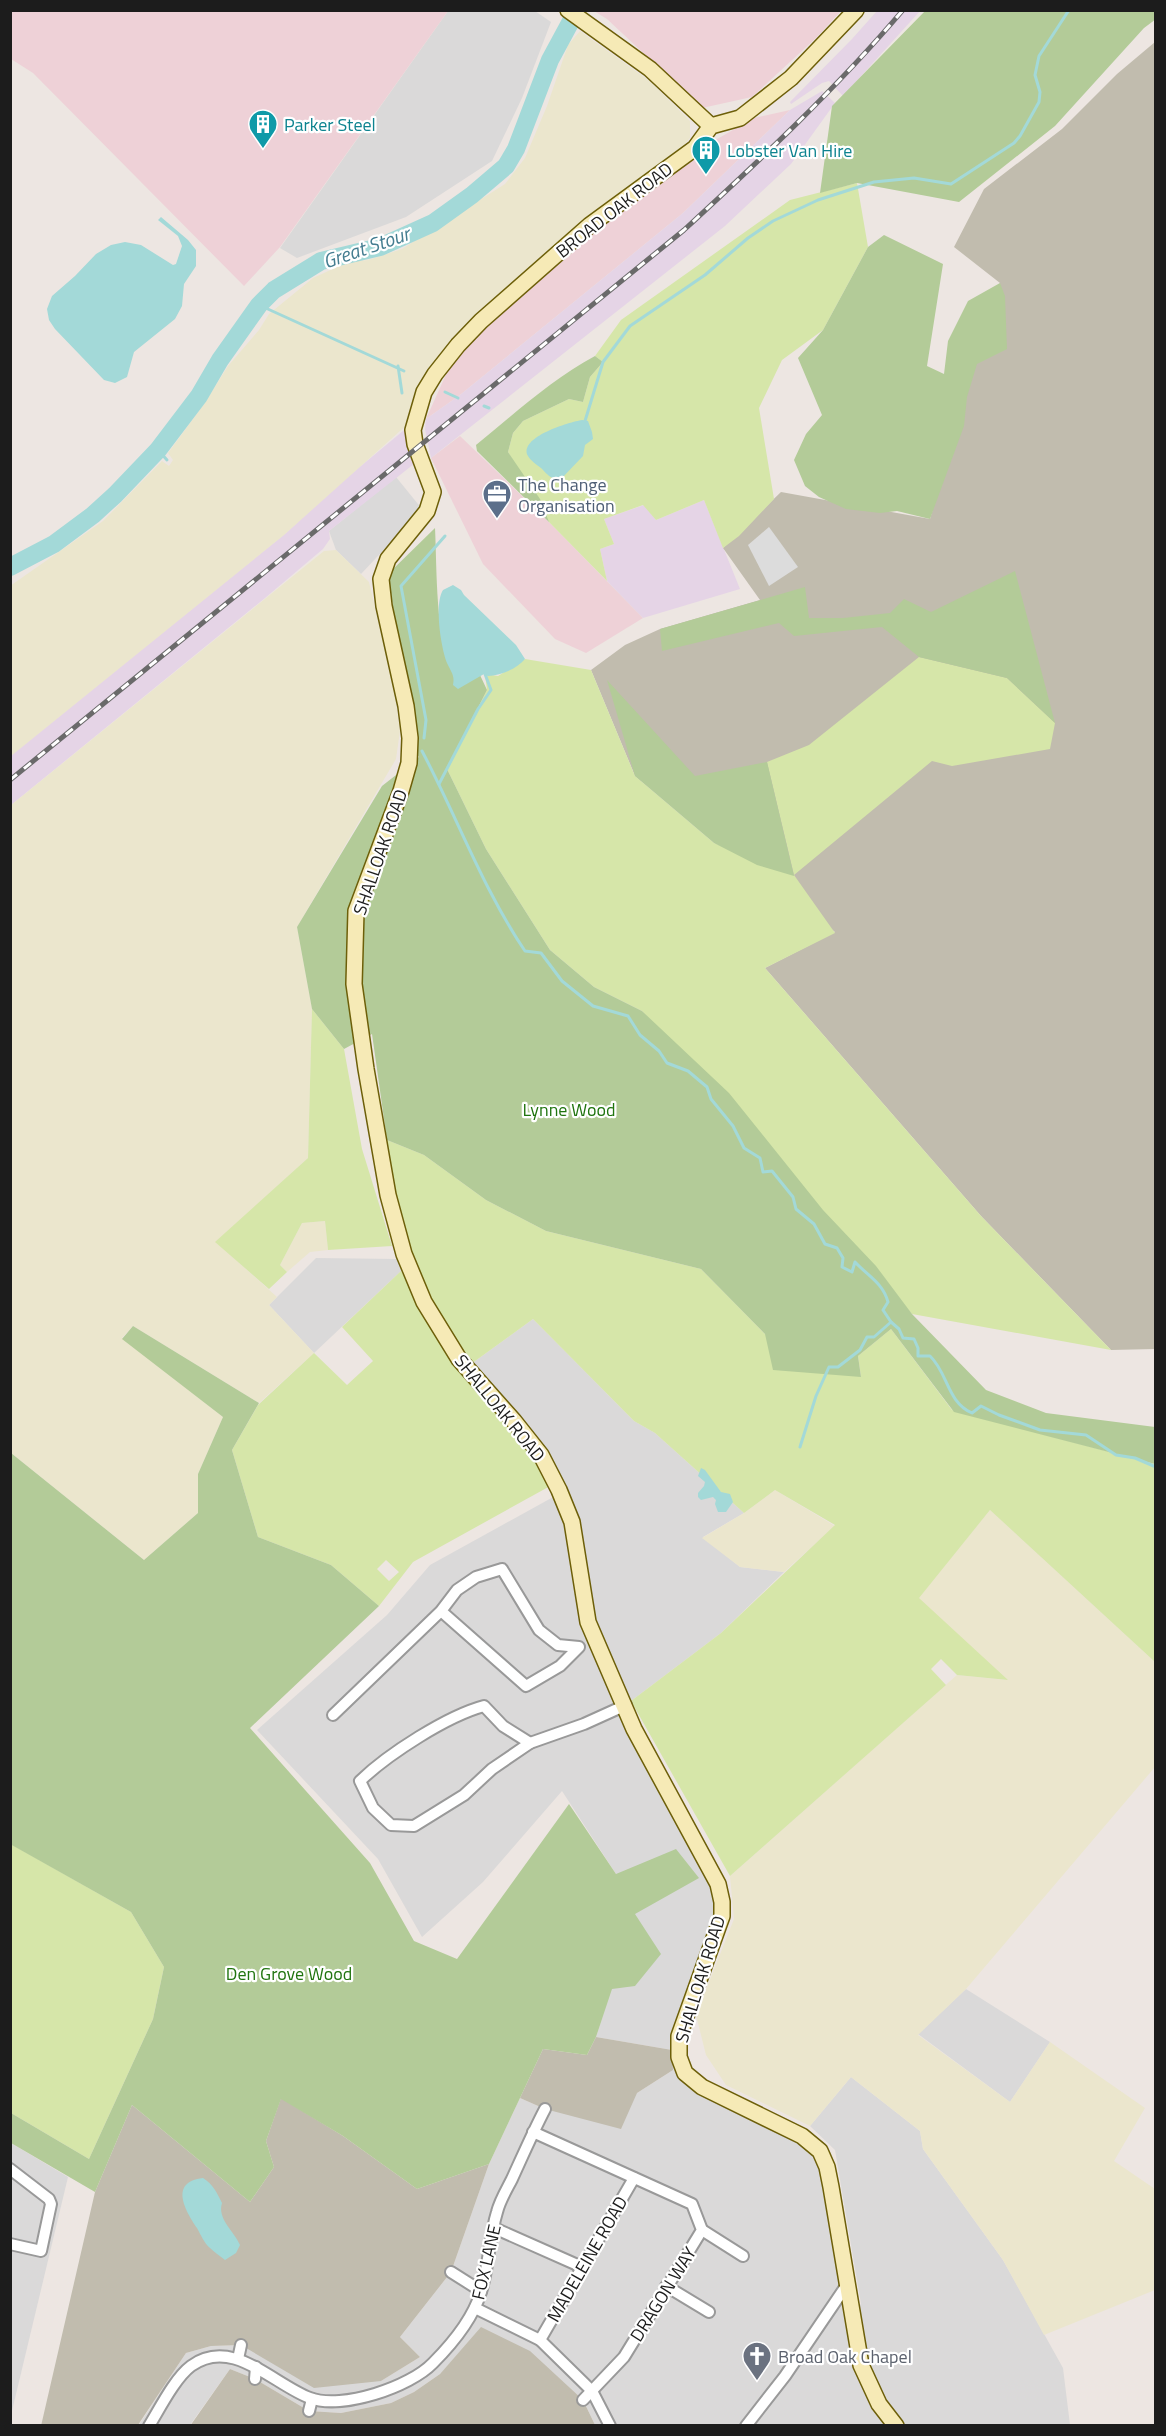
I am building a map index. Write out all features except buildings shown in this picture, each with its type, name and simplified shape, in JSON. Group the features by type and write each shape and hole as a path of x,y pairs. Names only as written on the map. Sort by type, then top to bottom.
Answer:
{"street":[{"path":"568,10 651,69 711,126 740,118 767,98 816,54 856,10"},
{"name":"BROAD OAK ROAD","path":"415,444 413,430 424,392 458,345 481,321 590,225 695,148 711,126"},
{"name":"SHALLOAK ROAD","path":"415,444 433,492 432,502 428,511 388,559 381,579 384,606 406,706 410,738 409,763 401,791 356,911 354,984 388,1196 404,1254 424,1302 459,1359 514,1421 547,1465 572,1522 588,1622 644,1747 710,1867 722,1902 722,1916 679,2036 679,2057 685,2073 702,2087 802,2136 820,2151 827,2167 831,2187 861,2365 879,2404 896,2426"},
{"path":"333,1715 441,1611 457,1590 476,1577 502,1569 538,1630 558,1645 579,1647 599,1645"},
{"path":"441,1611 526,1686 560,1666 579,1647"},
{"path":"530,1743 502,1726 484,1706 468,1711 429,1732 376,1766 360,1781 373,1808 391,1825 414,1826 464,1795 492,1769 530,1743 626,1706"},
{"name":"FOX LANE","path":"149,2426 178,2380 190,2367 213,2357 238,2359 312,2399 328,2402 385,2391 407,2383 431,2365 475,2308 481,2291 497,2211 545,2109"},
{"name":"DRAGON WAY","path":"533,2132 692,2204 702,2230 624,2357 583,2400"},
{"path":"10,2169 49,2199 51,2204 41,2251 10,2244"},
{"name":"MADELEINE ROAD","path":"540,2340 634,2178"},
{"path":"494,2228 582,2267"},
{"path":"702,2230 743,2256"},
{"path":"451,2272 481,2291"},
{"path":"666,2286 709,2312"},
{"path":"746,2426 785,2376 844,2289 848,2287"},
{"path":"475,2308 540,2340 592,2391 610,2426"},
{"path":"238,2359 241,2345"},
{"path":"255,2379 256,2367"},
{"path":"309,2411 312,2399"}],"shaded area":[{"path":"10,11 448,11 280,247 244,286 33,73 11,59"},
{"path":"448,11 535,11 551,22 522,98 492,161 406,217 297,258 280,248"},
{"path":"594,11 841,11 816,38 752,97 702,108 607,19"},
{"path":"877,11 920,11 843,96 829,81 822,83 791,104 790,102"},
{"path":"580,31 651,82 690,121 690,138 675,155 470,325 410,422 284,535 11,756 10,586 103,521 162,461 169,466 173,460 168,453 204,404 228,366 259,330 269,314 313,278 348,262 368,260 402,249 505,184 525,158 547,106 568,45"},
{"path":"1155,42 1155,1349 1111,1350 981,1216 765,968 835,932 635,776 591,670 625,645 660,629 760,600 723,548 781,492 930,519 1000,283 954,247 984,189 1062,129 1117,74"},
{"path":"822,91 835,103 791,164 725,226 431,458 425,429 426,419 460,395 683,213 790,110"},
{"path":"790,110 683,213 460,395 426,419 448,370 481,329 593,227 696,151 754,118"},
{"path":"409,426 419,460 329,531 330,539 323,549 11,805 10,756 286,533 338,485"},
{"path":"460,436 643,618 586,653 555,639 483,564 431,458"},
{"path":"396,477 422,509 361,574 336,550 329,531"},
{"path":"704,500 740,589 643,618 607,581 600,549 614,544 604,519 644,505 656,520"},
{"path":"769,527 798,567 769,586 748,545"},
{"path":"336,550 369,582 395,694 400,731 396,759 297,927 312,1009 308,1158 216,1242 277,1297 269,1305 314,1353 259,1403 133,1326 122,1338 223,1417 198,1474 198,1513 144,1560 11,1453 10,806 324,551"},
{"path":"325,1221 328,1250 310,1252 287,1272 280,1265 302,1223"},
{"path":"316,1258 397,1259 401,1271 314,1353 269,1305"},
{"path":"533,1319 634,1421 655,1433 744,1513 703,1537 740,1567 784,1572 721,1633 631,1701 593,1621 568,1495 471,1364"},
{"path":"775,1490 835,1526 784,1572 740,1567 702,1538 744,1513"},
{"path":"555,1496 569,1525 578,1602 722,1902 679,2036 685,2073 820,2151 851,2310 861,2304 835,2150 810,2126 851,2077 920,2131 923,2149 1003,2260 1063,2368 1070,2425 595,2425 583,2400 481,2328 440,2374 414,2392 391,2403 341,2413 309,2411 255,2379 230,2369 190,2425 138,2426 186,2353 211,2346 241,2345 381,2381 420,2357 400,2337 451,2272 489,2164 520,2098 545,2109 637,2093 673,2070 672,2050 596,2037 635,1914 616,1874 562,1791 483,1882 422,1937 378,1859 257,1730 387,1615 430,1565"},
{"path":"990,1510 1155,1662 1155,1767 966,1989 918,2035 1010,2102 1050,2042 1145,2108 1114,2161 1155,2189 1155,2290 1044,2335 1003,2260 923,2149 920,2131 851,2077 810,2126 726,2085 706,2055 696,2015 734,1919 730,1876 957,1675 1007,1680 918,1598"},
{"path":"966,1989 1050,2042 1010,2102 918,2034"},
{"path":"596,2037 672,2050 673,2070 637,2093 621,2129 545,2109 520,2098 543,2049 587,2055"},
{"path":"281,2098 343,2136 417,2189 489,2164 451,2272 400,2337 420,2357 381,2381 314,2388 241,2345 211,2346 186,2353 138,2425 41,2426 95,2192 132,2105 250,2202 274,2167 266,2141"},
{"path":"11,2143 68,2177 11,2415"},
{"path":"481,2327 530,2351 583,2400 595,2425 190,2426 230,2369 255,2379 309,2411 341,2413 391,2403 414,2392 440,2374"}],"green space":[{"path":"926,10 1155,10 1156,19 1144,28 1055,126 959,202 857,183 820,193 832,106"},
{"path":"857,183 868,247 823,330 782,360 759,408 774,499 739,536 723,548 704,500 656,520 643,505 604,519 614,544 600,549 607,581 549,522 508,452 513,433 523,421 569,399 583,402 590,377 603,362 595,356 621,320 790,200"},
{"path":"884,235 943,264 927,366 944,374 948,341 968,301 1000,283 1005,296 1007,349 977,364 967,397 964,426 930,519 897,511 880,513 846,509 819,497 805,486 794,460 806,434 822,415 798,358 823,330 868,247"},
{"path":"595,356 603,362 590,377 583,402 569,399 523,421 513,433 508,452 540,499 549,522 477,451 476,445 548,386"},
{"name":"Lynne Wood","path":"435,528 438,604 443,644 448,661 454,675 480,675 487,690 447,769 486,849 550,950 594,987 642,1011 729,1093 823,1210 876,1266 912,1314 986,1390 1046,1413 1155,1427 1155,1464 954,1412 891,1329 858,1356 861,1377 773,1370 765,1334 701,1269 546,1231 486,1200 424,1155 387,1140 372,1034 344,1049 312,1009 297,927 382,786 419,757 415,751 388,574"},
{"path":"1015,571 1055,723 1007,678 919,657 882,627 794,636 779,623 662,651 660,629 805,587 809,618 843,618 890,613 904,599 931,612"},
{"path":"919,657 1007,678 1055,723 1050,749 952,766 932,761 794,875 767,762 809,745"},
{"path":"525,659 591,670 635,776 714,843 794,875 835,933 765,968 981,1216 1111,1350 912,1314 642,1011 594,987 550,950 486,849 447,769 487,690 485,674 498,676"},
{"path":"607,680 695,776 767,762 794,876 757,865 714,843 635,776"},
{"path":"312,1009 344,1049 362,1149 392,1246 328,1250 325,1221 302,1223 280,1265 287,1272 269,1289 215,1242 308,1158"},
{"path":"387,1140 424,1155 486,1200 546,1231 701,1269 765,1334 861,1377 858,1356 891,1329 952,1410 1155,1464 1155,1662 990,1510 919,1598 1008,1680 957,1675 941,1659 931,1669 946,1685 730,1876 631,1701 721,1633 835,1525 775,1490 744,1513 655,1433 634,1421 533,1319 471,1364 421,1279 394,1202"},
{"path":"401,1271 458,1367 527,1447 552,1485 413,1562 379,1606 331,1565 258,1537 232,1450 258,1405 314,1353 347,1385 373,1361 342,1327","holes":["386,1560 399,1572 389,1581 377,1569"]},
{"name":"Den Grove Wood","path":"133,1326 259,1403 232,1450 258,1537 331,1565 379,1606 250,1728 370,1863 414,1941 457,1959 569,1804 616,1874 676,1849 699,1878 635,1914 661,1954 635,1986 612,1989 596,2037 587,2055 543,2049 489,2164 417,2189 343,2136 281,2099 266,2141 274,2167 250,2202 132,2105 95,2192 11,2143 11,2113 89,2159 153,2019 164,1967 131,1912 10,1844 11,1453 144,1560 198,1513 198,1474 223,1417 122,1339"},
{"path":"11,1844 131,1912 164,1967 153,2019 89,2159 11,2113"}],"water":[{"path":"161,217 196,250 196,266 184,284 182,306 175,319 134,352 127,377 115,383 104,380 55,329 49,320 47,309 52,296 96,254 111,245 125,242 141,245 173,265 176,264 182,246 178,236 158,220"},
{"path":"582,420 588,421 593,439 585,445 583,456 561,479 552,478 530,459 527,449 538,437 547,432"},
{"path":"453,585 461,590 516,645 525,659 508,671 488,676 484,674 458,689 453,685 453,676 445,656 439,615 440,597 443,590"},
{"path":"701,1468 721,1492 730,1494 733,1502 726,1512 718,1512 716,1500 713,1497 701,1500 698,1497 705,1482 698,1476"},
{"path":"203,2178 216,2192 222,2203 224,2220 240,2245 236,2253 225,2260 206,2244 188,2213 183,2198 186,2185"}],"waterway":[{"name":"Great Stour","path":"10,567 54,544 93,515 158,450 199,396 220,360 259,305 274,290 321,261 380,247 433,223 472,195 506,166 516,149 550,60 577,10"},
{"path":"585,421 603,362 630,326 705,275 748,238 773,221 818,200 874,182 914,178 951,184 1014,143 1039,102 1040,92 1035,75 1039,56 1069,10"},
{"path":"259,305 404,371"},
{"path":"398,366 402,393"},
{"path":"445,392 458,398"},
{"path":"484,406 489,408"},
{"path":"158,450 167,460"},
{"path":"424,738 426,720 401,586 445,536"},
{"path":"439,784 478,709 491,690 485,674"},
{"path":"422,751 483,878 525,951 541,953 562,981 593,1006 628,1016 640,1035 659,1051 667,1063 688,1071 707,1087 711,1099 733,1126 744,1148 760,1158 763,1172 772,1171 793,1197 796,1209 814,1224 825,1244 837,1248 843,1258 842,1267 852,1272 855,1262 886,1295 888,1302 883,1310 891,1322 874,1337 867,1337 860,1350 838,1367 829,1367 816,1396 800,1447"},
{"path":"891,1322 899,1329 903,1338 914,1339 918,1348 918,1356 930,1356 941,1371 957,1402 972,1413 981,1406 1040,1430 1086,1435 1116,1455 1135,1458 1156,1467"}],"railway":[{"path":"10,780 684,230 824,96 903,10"}],"place":[{"name":"Parker Steel","path":"263,150"},
{"name":"Lobster Van Hire","path":"706,176"},
{"name":"The Change Organisation","path":"497,520"},
{"name":"Broad Oak Chapel","path":"757,2382"}]}
